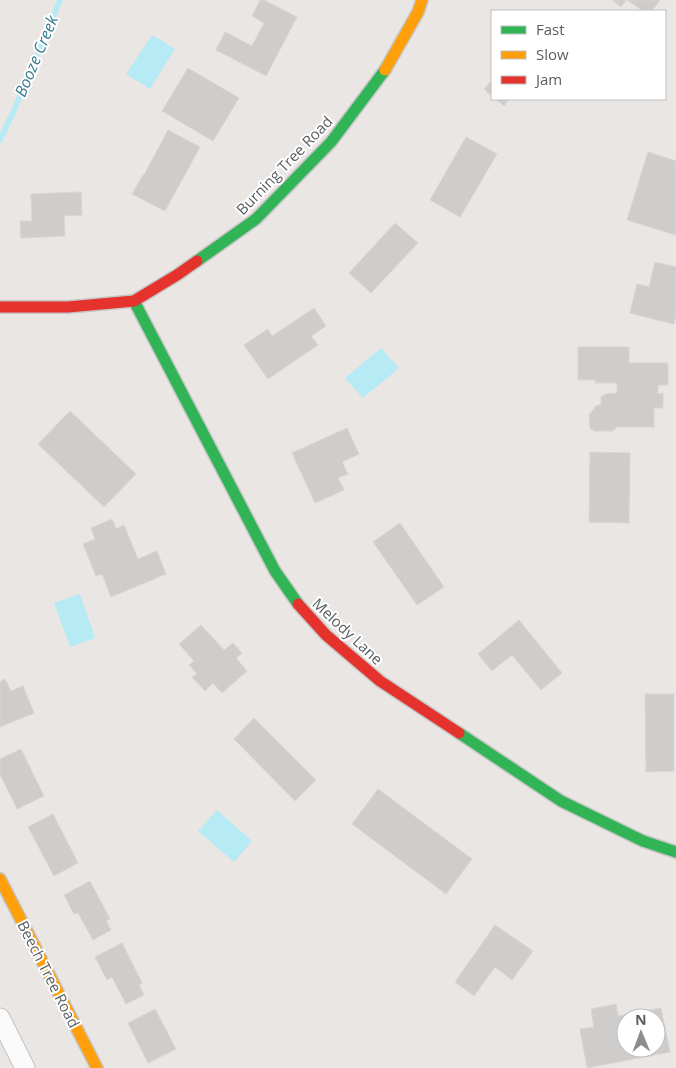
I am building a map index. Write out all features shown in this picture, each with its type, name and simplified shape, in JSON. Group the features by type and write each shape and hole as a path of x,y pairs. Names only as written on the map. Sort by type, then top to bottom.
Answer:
{"street":[{"name":"Burning Tree Road","path":"0,307 68,307 134,301 177,276 256,220 331,142 387,67 418,12 422,0"},
{"name":"Melody Lane","path":"134,301 276,571 299,606 326,635 380,681 561,801 643,841 676,852"},
{"name":"Beech Tree Road","path":"0,880 97,1068"},
{"path":"0,1018 25,1068"}],"water":[{"path":"152,35 175,49 150,89 126,74"},
{"path":"381,348 399,368 363,398 345,378"},
{"path":"80,594 95,638 70,647 54,603"},
{"path":"217,810 252,841 234,862 198,831"}],"building":[{"path":"260,0 264,0 297,17 266,76 216,50 225,32 252,46 264,23 252,16"},
{"path":"612,0 626,0 621,7"},
{"path":"627,0 660,0 653,10 642,10"},
{"path":"188,68 239,98 213,141 162,111"},
{"path":"491,81 491,95 484,89"},
{"path":"497,100 508,100 504,106"},
{"path":"168,130 200,147 165,211 132,194"},
{"path":"466,137 497,154 460,217 430,200"},
{"path":"648,152 676,161 676,235 627,220"},
{"path":"81,192 82,215 64,216 65,236 21,238 20,221 32,221 31,194"},
{"path":"395,223 418,243 371,293 349,273"},
{"path":"655,262 676,267 676,315 674,324 630,313 637,284 649,287"},
{"path":"314,308 326,326 311,336 318,345 268,379 244,345 268,329 272,336"},
{"path":"578,347 629,347 629,363 668,363 668,385 658,385 658,394 663,393 663,408 654,408 654,427 617,427 613,431 594,431 590,428 589,415 597,405 601,405 601,397 606,394 617,393 617,383 595,383 595,380 578,380"},
{"path":"70,411 136,474 104,507 38,444"},
{"path":"347,428 359,454 342,462 348,474 338,478 344,490 315,503 292,453"},
{"path":"590,452 630,453 629,523 589,522"},
{"path":"112,519 116,529 124,525 138,559 157,551 166,574 111,597 102,574 96,576 83,544 95,539 91,528"},
{"path":"400,523 444,587 417,605 373,542"},
{"path":"519,620 562,673 541,690 512,655 492,671 478,654"},
{"path":"201,625 224,650 233,643 242,653 236,658 247,671 222,693 213,683 205,691 192,677 197,674 189,665 194,661 179,644"},
{"path":"5,679 11,691 23,686 34,713 0,727 0,682"},
{"path":"645,694 674,694 674,771 646,772"},
{"path":"254,718 316,780 295,801 234,739"},
{"path":"21,749 44,796 17,809 0,774 0,759"},
{"path":"378,789 472,859 446,894 352,824"},
{"path":"53,814 78,863 54,876 28,827"},
{"path":"90,881 110,919 106,921 111,930 93,940 78,913 74,914 64,895"},
{"path":"495,925 533,951 512,980 495,967 474,996 455,982"},
{"path":"122,943 142,983 139,985 144,995 126,1004 112,977 107,980 95,957"},
{"path":"616,1004 616,1058 639,1058 587,1068 580,1029 594,1027 591,1009"},
{"path":"155,1009 176,1049 148,1063 128,1023"},
{"path":"666,1032 670,1052 666,1053"}],"waterway":[{"name":"Booze Creek","path":"0,140 60,0"}],"traffic: fast":[{"path":"197,261 256,219 331,142 385,70"},
{"path":"134,301 275,571 298,604"},
{"path":"459,733 561,801 643,841 676,852"}],"traffic: slow":[{"path":"385,70 418,12 422,0"},
{"path":"0,879 97,1068"}],"traffic: jam":[{"path":"0,307 68,307 134,301 197,261"},
{"path":"298,604 326,635 380,681 459,733"}]}
